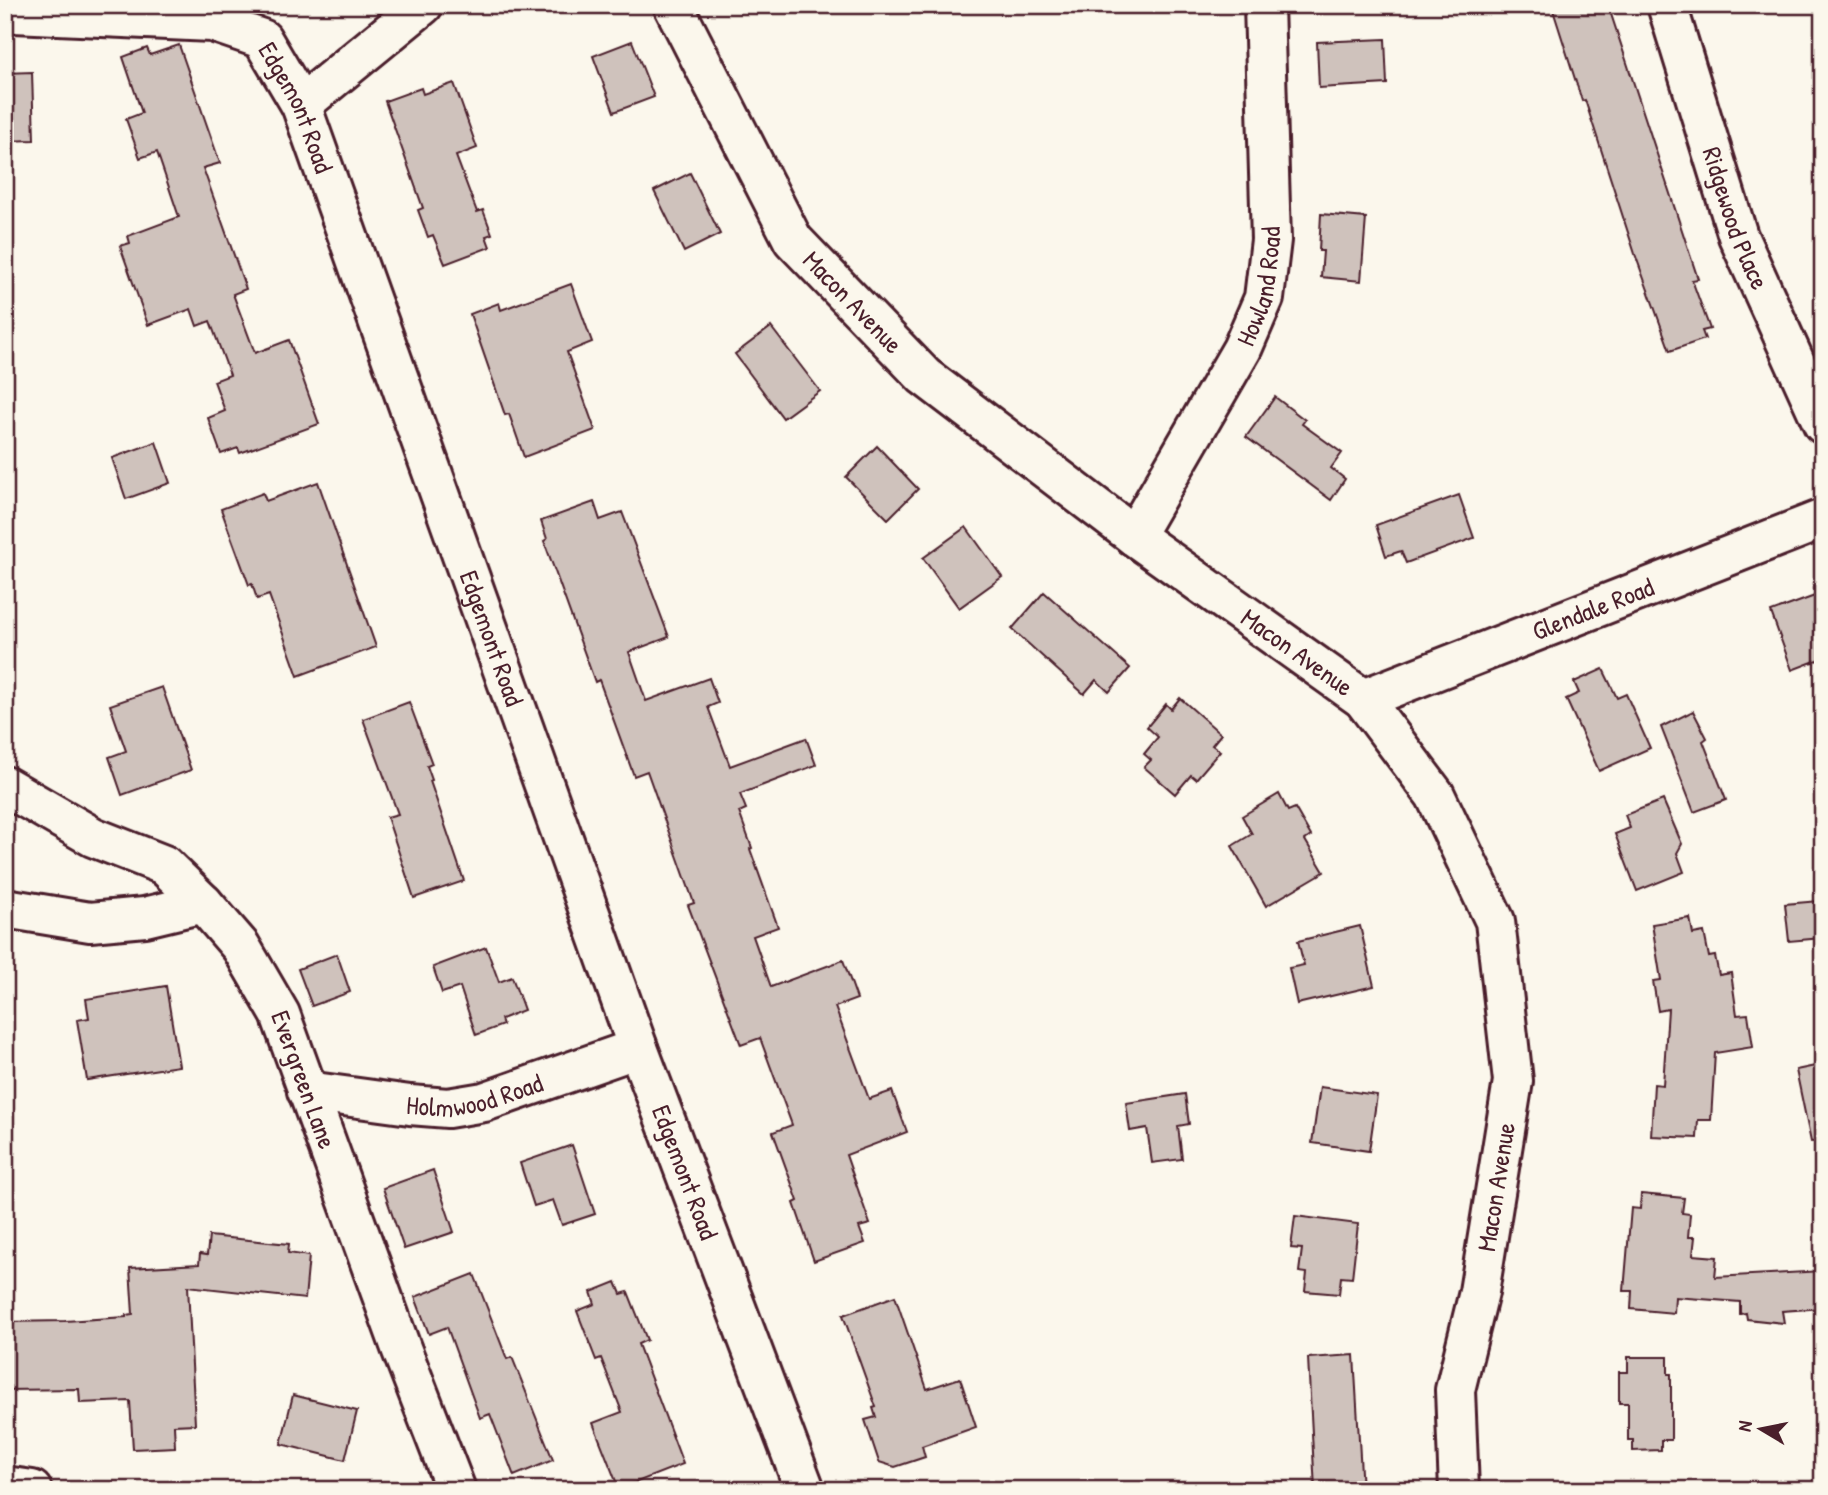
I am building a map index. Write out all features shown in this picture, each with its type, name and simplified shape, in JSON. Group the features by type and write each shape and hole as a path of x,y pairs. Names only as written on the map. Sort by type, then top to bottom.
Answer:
{"street":[{"path":"301,106 423,5"},
{"name":"Macon Avenue","path":"673,5 793,240 924,376 1134,536 1363,699 1435,795 1495,921 1513,1081 1479,1292 1455,1390 1459,1490"},
{"name":"Howland Road","path":"1134,536 1242,349 1264,298 1271,240 1264,5"},
{"name":"Ridgewood Place","path":"1667,5 1738,236 1823,424"},
{"name":"Edgemont Road","path":"8,10 212,22 262,39 301,106 638,1048 805,1490"},
{"name":"Glendale Road","path":"1363,699 1823,519"},
{"name":"Evergreen Lane","path":"5,786 93,837 164,865 203,903 241,947 280,1014 401,1348 456,1490"},
{"path":"5,908 90,922 145,917 203,903"},
{"name":"Holmwood Road","path":"307,1091 448,1108 484,1102 638,1048"},
{"path":"5,1486 32,1490"}],"building":[{"path":"1570,5 1608,5 1698,279 1692,280 1710,329 1702,331 1705,339 1670,351 1585,100 1582,101 1553,10"},
{"path":"1385,39 1387,84 1319,88 1317,42"},
{"path":"632,41 654,97 614,112 593,56"},
{"path":"179,45 220,163 203,168 246,289 233,294 255,353 289,340 319,424 240,453 238,448 221,454 208,418 225,411 214,381 230,375 210,321 197,326 191,309 148,325 120,246 130,243 128,236 179,217 157,152 140,158 126,119 142,113 123,57 147,48 150,55"},
{"path":"32,72 34,140 5,141 5,73"},
{"path":"454,83 477,148 456,156 477,212 483,210 492,234 486,236 490,247 445,264 433,235 428,237 418,210 423,208 385,101 421,88 423,94"},
{"path":"690,173 720,234 684,252 654,191"},
{"path":"1321,214 1366,218 1361,281 1321,277"},
{"path":"571,284 592,342 567,352 595,430 524,457 509,414 505,415 470,314 499,303 501,310"},
{"path":"771,327 820,391 783,418 735,354"},
{"path":"1275,397 1305,420 1302,424 1342,453 1331,468 1345,479 1331,500 1246,437"},
{"path":"156,442 170,483 126,499 112,458"},
{"path":"877,446 918,489 888,519 846,477"},
{"path":"318,482 376,647 298,676 269,595 257,599 252,584 249,585 221,509 263,493 266,501"},
{"path":"1459,495 1474,538 1406,563 1401,551 1386,556 1376,525"},
{"path":"594,502 600,520 622,512 669,637 629,652 646,701 709,678 718,703 708,707 730,766 806,738 816,765 740,794 746,809 739,812 778,927 753,936 771,987 843,960 857,999 835,1007 869,1099 892,1091 907,1132 846,1155 870,1224 859,1227 865,1243 814,1261 794,1203 798,1201 773,1132 792,1125 760,1038 741,1045 688,905 694,903 647,771 634,776 599,680 595,682 544,541 547,539 541,521"},
{"path":"966,527 1002,577 959,608 923,558"},
{"path":"1044,592 1130,668 1109,692 1096,680 1084,694 1012,629"},
{"path":"1823,593 1823,658 1792,670 1771,612"},
{"path":"1603,669 1617,698 1626,694 1650,748 1599,771 1566,699 1579,693 1574,682"},
{"path":"162,687 191,770 122,795 109,757 126,751 110,705"},
{"path":"1180,698 1221,734 1212,745 1220,751 1196,779 1191,775 1175,794 1144,767 1151,760 1144,754 1158,737 1147,727 1166,704 1171,709"},
{"path":"409,702 432,764 427,766 432,780 430,781 464,881 414,898 387,817 398,814 363,719"},
{"path":"1693,711 1707,738 1703,741 1726,800 1694,812 1661,727"},
{"path":"1279,794 1288,811 1295,808 1311,836 1305,840 1324,872 1266,906 1232,846 1252,834 1242,816"},
{"path":"1663,800 1682,844 1677,853 1684,872 1637,891 1615,834 1630,828 1625,815"},
{"path":"1819,901 1822,938 1789,941 1785,904"},
{"path":"1690,918 1693,934 1704,932 1709,957 1715,956 1719,975 1731,973 1737,1015 1748,1014 1753,1047 1715,1053 1711,1120 1698,1120 1697,1138 1651,1136 1654,1084 1663,1085 1668,1009 1658,1011 1653,981 1661,980 1652,924"},
{"path":"1360,926 1374,986 1297,1004 1289,968 1304,965 1298,941"},
{"path":"486,947 499,982 512,977 524,1010 501,1019 503,1025 476,1035 460,987 442,993 433,967"},
{"path":"337,954 350,992 312,1006 298,969"},
{"path":"166,986 179,1066 87,1080 77,1020 89,1018 86,999"},
{"path":"1820,1065 1823,1079 1823,1141 1811,1142 1796,1070"},
{"path":"1320,1087 1377,1095 1369,1151 1312,1143"},
{"path":"1185,1094 1189,1124 1178,1126 1182,1159 1152,1163 1147,1128 1130,1131 1126,1103"},
{"path":"572,1145 595,1214 562,1225 553,1200 534,1206 520,1163"},
{"path":"433,1170 454,1232 404,1249 383,1188"},
{"path":"1641,1194 1684,1198 1682,1213 1690,1214 1688,1237 1695,1237 1693,1255 1717,1257 1715,1277 1823,1271 1823,1308 1782,1311 1784,1323 1747,1319 1746,1313 1740,1314 1740,1302 1675,1297 1674,1313 1631,1309 1632,1291 1624,1291 1631,1208 1640,1209"},
{"path":"1295,1216 1358,1224 1352,1278 1341,1277 1339,1294 1305,1291 1307,1273 1299,1272 1302,1249 1291,1248"},
{"path":"209,1236 289,1244 288,1253 309,1256 305,1299 188,1286 195,1424 174,1425 175,1447 133,1449 130,1401 80,1403 79,1389 6,1390 5,1322 126,1317 133,1314 130,1268 199,1264 200,1254 207,1255"},
{"path":"474,1274 507,1359 512,1357 553,1460 514,1476 490,1414 480,1418 447,1327 429,1334 415,1297"},
{"path":"616,1282 621,1294 628,1292 647,1340 638,1344 683,1464 619,1489 593,1423 622,1412 601,1358 596,1360 577,1311 595,1304 591,1292"},
{"path":"895,1296 927,1389 960,1378 976,1427 922,1446 925,1457 895,1467 879,1462 865,1420 876,1417 873,1408 876,1407 843,1315"},
{"path":"1354,1355 1362,1490 1315,1490 1308,1358"},
{"path":"1628,1357 1668,1357 1668,1374 1671,1374 1671,1440 1661,1440 1661,1450 1633,1451 1633,1440 1628,1440 1628,1403 1619,1403 1619,1372 1628,1372"},
{"path":"293,1395 357,1411 345,1460 281,1444"}]}
